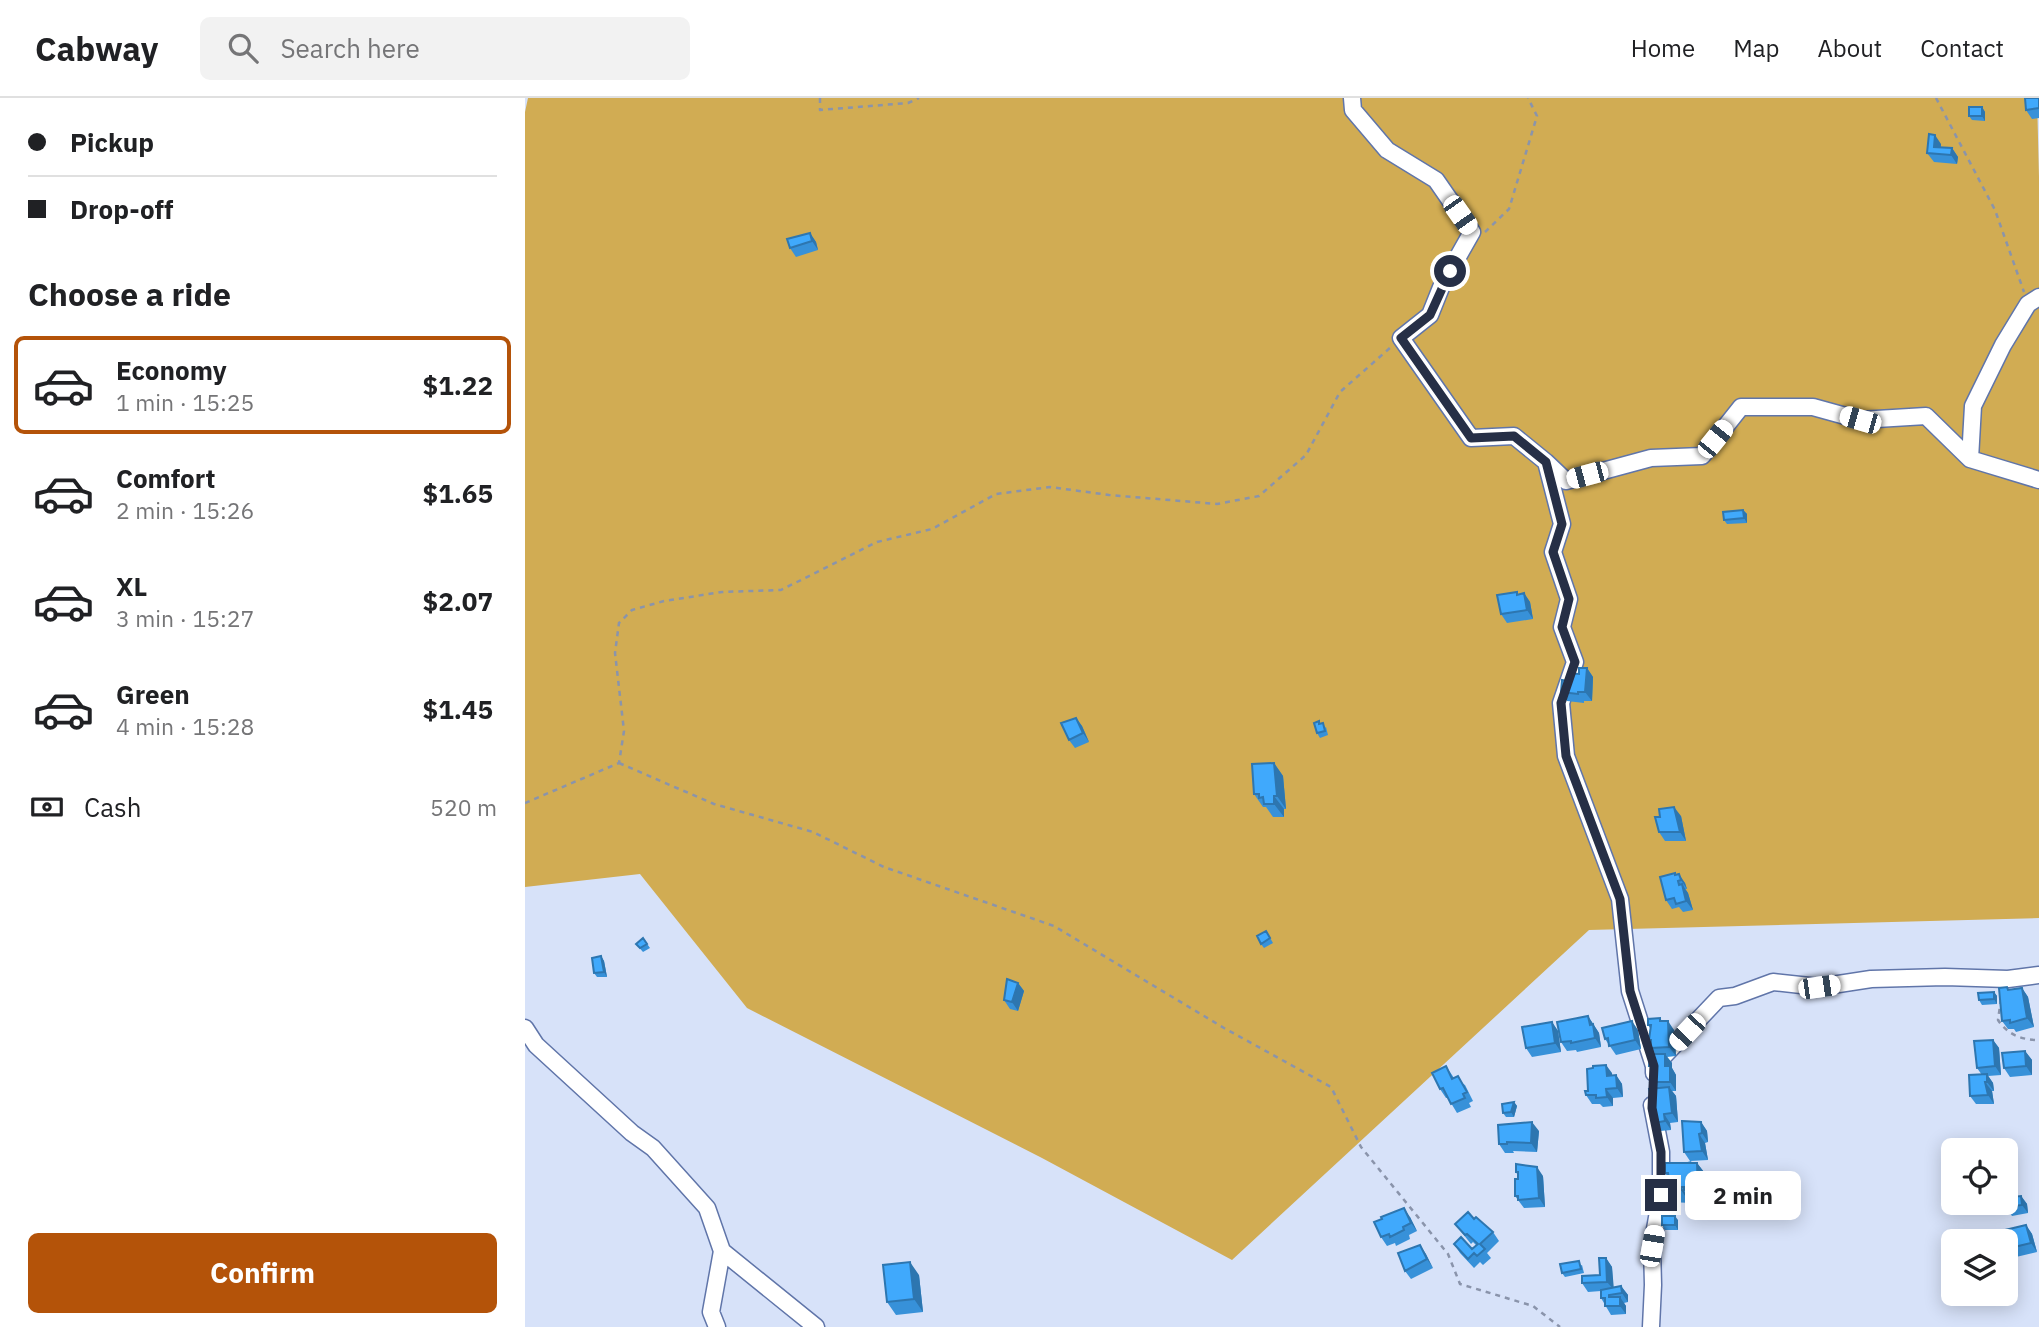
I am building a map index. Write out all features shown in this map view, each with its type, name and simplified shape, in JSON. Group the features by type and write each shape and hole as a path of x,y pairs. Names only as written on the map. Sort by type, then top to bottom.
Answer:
{"street":[{"path":"1352,98 1353,110 1387,150 1436,180 1472,232 1442,285 1430,315 1401,338 1471,438 1514,436 1566,481 1651,458 1702,456 1741,407 1813,407 1860,420 1926,416 1970,459 2039,480"},
{"path":"1970,459 1973,406 2003,345 2034,300"},
{"path":"1546,462 1562,524 1553,552 1569,599 1562,627 1575,662 1561,703 1566,756 1620,899 1630,991 1654,1066 1652,1108 1661,1152 1661,1195 1652,1246 1651,1327"},
{"path":"1654,1066 1719,998 1735,996 1773,982 1819,987 1871,979 2001,979 2039,975"},
{"path":"525,1028 536,1045 653,1149 707,1208 722,1251 711,1312 717,1327"},
{"path":"722,1251 816,1327"}],"path":[{"path":"820,98 820,110 908,103 919,98"},
{"path":"1483,233 1509,209 1537,116 1528,98"},
{"path":"1936,98 1995,210 2034,300"},
{"path":"619,763 624,731 615,653 619,623 632,610 664,601 722,592 781,590 877,542 932,529 996,494 1049,487 1109,495 1217,503 1259,496 1306,455 1340,392 1401,338"},
{"path":"525,803 619,763 714,804 813,832 884,867 1054,926 1224,1028 1331,1087 1361,1147 1448,1254 1460,1284 1533,1306 1560,1327"},
{"path":"2001,979 2003,993 1998,1020 2003,1027 2023,1040 2039,1040"}],"shaded area":[{"path":"528,98 2037,98 2039,918 1589,930 1232,1260 1042,1158 747,1008 640,874 525,887 525,112"}],"building":[{"path":"2025,98 2039,98 2039,108 2026,110"},
{"path":"1969,107 1982,107 1982,116 1969,116"},
{"path":"1929,134 1935,135 1934,147 1952,148 1951,155 1927,153"},
{"path":"810,233 812,241 790,248 787,239"},
{"path":"1743,510 1744,518 1724,520 1723,512"},
{"path":"1517,592 1517,595 1524,593 1527,610 1501,614 1497,595"},
{"path":"1579,668 1587,668 1585,692 1561,692 1562,680 1567,681 1568,673 1579,674"},
{"path":"1076,718 1083,733 1069,740 1061,723"},
{"path":"1319,721 1319,724 1323,723 1325,731 1317,733 1314,723"},
{"path":"1274,763 1277,796 1274,796 1274,804 1264,804 1263,797 1259,798 1259,794 1254,794 1252,764"},
{"path":"1674,807 1680,832 1659,832 1655,817 1660,817 1659,809"},
{"path":"1679,874 1679,885 1682,884 1686,901 1676,904 1674,898 1666,900 1660,877"},
{"path":"1266,931 1270,938 1261,944 1257,936"},
{"path":"643,938 647,944 640,948 636,944"},
{"path":"601,956 604,972 594,973 592,958"},
{"path":"1007,979 1018,983 1012,1002 1004,1000"},
{"path":"2007,987 2008,990 2022,988 2027,1018 2010,1023 2010,1020 2002,1021 1999,988"},
{"path":"1994,992 1994,999 1979,1000 1978,993"},
{"path":"1588,1016 1590,1025 1593,1024 1595,1038 1571,1043 1561,1042 1557,1022"},
{"path":"1660,1018 1660,1021 1668,1021 1669,1047 1651,1048 1651,1025 1648,1025 1648,1019"},
{"path":"1632,1021 1635,1040 1609,1046 1602,1028"},
{"path":"1552,1022 1555,1043 1526,1048 1522,1027"},
{"path":"1993,1040 1995,1066 1977,1068 1974,1041"},
{"path":"2025,1051 2026,1066 2004,1068 2002,1053"},
{"path":"1650,1054 1665,1054 1665,1066 1670,1066 1670,1082 1650,1082"},
{"path":"1606,1065 1607,1076 1616,1075 1617,1088 1606,1089 1607,1097 1586,1095 1587,1069"},
{"path":"1446,1066 1452,1079 1458,1076 1467,1092 1463,1094 1465,1098 1451,1104 1432,1073"},
{"path":"1987,1074 1985,1082 1988,1095 1970,1096 1969,1075"},
{"path":"1669,1087 1672,1113 1664,1114 1665,1121 1654,1123 1649,1089"},
{"path":"1514,1102 1511,1112 1503,1113 1502,1104"},
{"path":"1682,1121 1701,1122 1702,1133 1699,1134 1702,1151 1684,1152"},
{"path":"1532,1122 1531,1143 1499,1144 1498,1125"},
{"path":"1665,1163 1697,1163 1698,1190 1684,1190 1684,1187 1681,1187 1681,1190 1663,1189 1662,1183 1669,1180 1668,1173 1665,1173"},
{"path":"1516,1164 1537,1167 1539,1198 1518,1200 1518,1196 1515,1196 1515,1179 1518,1179"},
{"path":"2018,1196 2021,1196 2022,1205 2018,1206"},
{"path":"1404,1208 1411,1223 1390,1237 1389,1234 1381,1237 1374,1222"},
{"path":"1468,1212 1493,1232 1480,1244 1485,1249 1477,1256 1474,1253 1468,1259 1454,1244 1461,1237 1472,1249 1478,1244 1455,1224"},
{"path":"1662,1216 1675,1216 1675,1225 1662,1225"},
{"path":"2026,1225 2031,1243 2018,1246 2018,1229 2009,1229"},
{"path":"1420,1245 1427,1259 1405,1271 1398,1253"},
{"path":"1599,1258 1606,1258 1607,1282 1582,1283 1582,1276 1600,1275"},
{"path":"1579,1261 1581,1269 1562,1273 1560,1264"},
{"path":"910,1262 914,1299 887,1302 883,1265"},
{"path":"1621,1286 1622,1293 1609,1295 1620,1297 1620,1306 1605,1306 1601,1290"}],"route":[{"path":"1450,271 1430,315 1401,338 1471,438 1514,436 1546,462 1562,524 1553,552 1569,599 1562,627 1575,662 1561,703 1566,756 1620,899 1630,991 1654,1066 1652,1108 1661,1152 1661,1195"}]}
